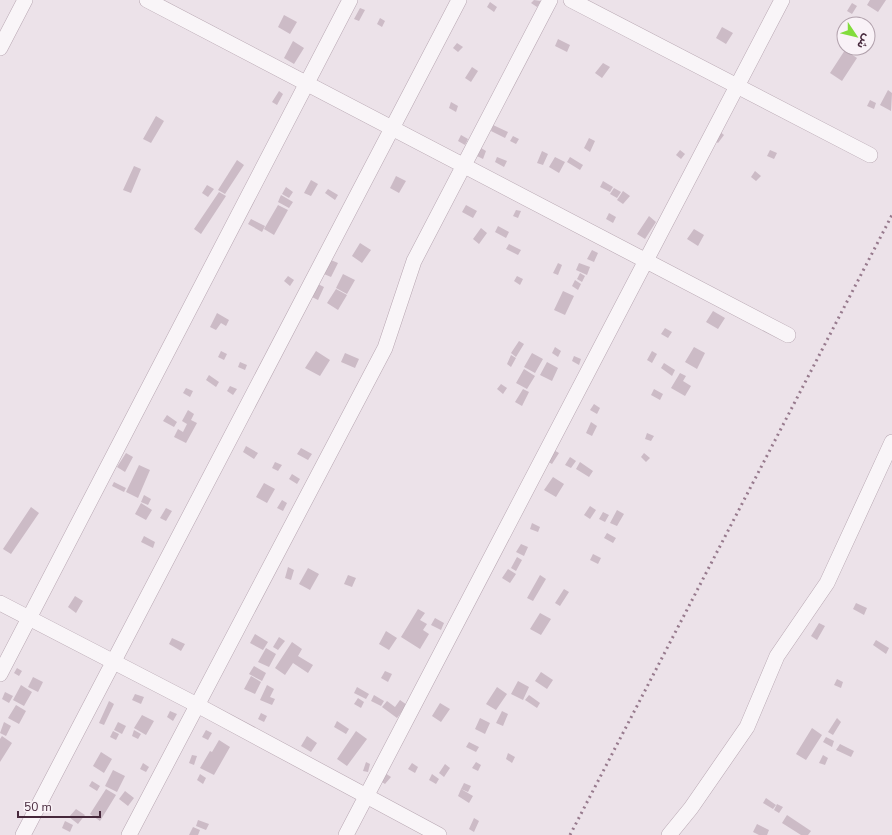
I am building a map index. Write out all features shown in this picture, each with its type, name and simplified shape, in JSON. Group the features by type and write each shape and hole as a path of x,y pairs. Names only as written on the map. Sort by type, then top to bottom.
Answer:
{"street":[{"path":"0,48 25,0"},
{"path":"146,0 788,336"},
{"path":"0,674 350,0"},
{"path":"23,835 459,0"},
{"path":"129,835 385,348 414,261 550,0"},
{"path":"571,0 870,155"},
{"path":"346,835 782,0"},
{"path":"668,835 691,808 746,727 777,656 827,583 892,442"},
{"path":"0,603 197,705 439,835"}],"building":[{"path":"534,0 541,1 537,7 531,3"},
{"path":"870,0 886,0 878,12 867,5"},
{"path":"490,2 497,7 494,12 487,7"},
{"path":"852,3 857,6 852,14 847,11"},
{"path":"360,8 365,10 359,21 354,19"},
{"path":"284,15 297,22 290,34 278,27"},
{"path":"380,18 385,21 382,27 377,24"},
{"path":"722,27 733,33 726,44 716,38"},
{"path":"558,39 570,45 567,52 555,46"},
{"path":"293,41 304,48 294,64 284,58"},
{"path":"457,43 463,47 458,52 453,48"},
{"path":"841,56 854,56 857,58 842,81 830,73"},
{"path":"603,63 610,67 602,78 595,73"},
{"path":"472,67 478,71 471,82 465,78"},
{"path":"888,90 892,93 891,111 880,105"},
{"path":"279,91 283,94 277,105 272,102"},
{"path":"870,100 876,103 874,109 867,106"},
{"path":"451,102 458,106 456,112 449,108"},
{"path":"156,116 164,121 151,143 143,139"},
{"path":"493,125 508,132 505,138 491,131"},
{"path":"719,131 724,135 718,143 714,140"},
{"path":"461,135 468,139 465,145 458,141"},
{"path":"513,136 519,139 516,144 510,141"},
{"path":"589,138 595,141 590,152 584,148"},
{"path":"481,148 486,151 483,159 477,156"},
{"path":"680,150 685,154 681,159 676,155"},
{"path":"770,150 777,153 774,159 767,156"},
{"path":"542,151 548,154 543,165 537,163"},
{"path":"497,157 507,161 504,167 495,162"},
{"path":"555,157 565,162 559,173 549,167"},
{"path":"570,157 583,165 580,170 567,162"},
{"path":"237,160 244,165 225,194 218,190"},
{"path":"134,166 141,169 131,193 123,190"},
{"path":"755,171 761,176 756,181 751,177"},
{"path":"396,176 406,181 399,193 390,188"},
{"path":"311,180 318,184 311,196 304,193"},
{"path":"603,181 613,187 610,192 600,187"},
{"path":"207,185 214,189 208,197 202,193"},
{"path":"286,187 293,192 289,198 282,194"},
{"path":"614,188 621,192 617,198 610,194"},
{"path":"328,189 338,195 335,200 325,193"},
{"path":"623,191 630,196 623,204 617,200"},
{"path":"219,192 226,196 201,234 194,229"},
{"path":"281,195 293,202 289,208 278,202"},
{"path":"278,205 288,210 274,235 264,229"},
{"path":"466,205 477,211 473,218 462,212"},
{"path":"516,210 521,211 518,218 513,216"},
{"path":"609,213 616,217 613,223 606,219"},
{"path":"649,216 656,222 645,239 637,234"},
{"path":"251,219 265,226 262,232 248,224"},
{"path":"498,226 509,232 506,238 495,232"},
{"path":"481,228 487,233 479,244 473,239"},
{"path":"694,229 704,235 698,246 687,239"},
{"path":"360,243 371,250 362,263 352,256"},
{"path":"509,244 521,250 518,255 506,249"},
{"path":"592,250 598,253 594,262 587,259"},
{"path":"331,260 338,263 331,277 324,274"},
{"path":"558,263 562,265 558,275 553,273"},
{"path":"579,263 590,267 587,275 576,270"},
{"path":"580,273 585,276 582,282 577,279"},
{"path":"343,274 355,280 347,294 336,288"},
{"path":"288,276 294,280 290,286 284,281"},
{"path":"517,276 523,279 520,285 514,281"},
{"path":"575,280 581,284 578,290 572,286"},
{"path":"318,284 324,287 318,300 312,297"},
{"path":"336,289 347,295 338,310 327,303"},
{"path":"563,291 574,296 565,315 554,310"},
{"path":"713,311 725,318 718,329 706,322"},
{"path":"217,313 229,320 226,326 221,323 216,330 210,327"},
{"path":"665,328 672,332 668,338 661,334"},
{"path":"519,341 524,344 516,357 511,353"},
{"path":"555,347 561,351 558,357 552,353"},
{"path":"694,347 705,353 697,369 685,362"},
{"path":"221,351 227,354 224,360 218,357"},
{"path":"316,351 330,360 320,376 305,368"},
{"path":"652,351 657,354 652,363 647,360"},
{"path":"345,353 359,359 355,368 341,362"},
{"path":"532,353 543,359 535,373 524,367"},
{"path":"511,355 516,358 511,367 507,364"},
{"path":"574,356 581,359 579,365 572,361"},
{"path":"240,362 247,365 245,370 238,367"},
{"path":"547,362 558,368 552,381 540,375"},
{"path":"664,363 675,370 672,376 661,368"},
{"path":"524,369 535,376 527,389 516,383"},
{"path":"680,373 686,376 683,381 691,386 685,396 671,388"},
{"path":"209,375 219,382 216,387 206,380"},
{"path":"501,384 507,388 503,394 497,389"},
{"path":"230,386 237,389 233,395 227,391"},
{"path":"186,388 193,391 190,397 183,393"},
{"path":"523,389 529,392 522,406 515,402"},
{"path":"654,389 663,394 660,400 651,395"},
{"path":"594,404 600,408 597,414 590,410"},
{"path":"188,410 194,414 191,420 197,423 186,443 174,437 178,429 183,432 187,424 182,421"},
{"path":"167,415 177,422 174,427 163,421"},
{"path":"591,422 597,426 592,436 586,433"},
{"path":"647,433 654,436 651,441 645,439"},
{"path":"246,446 258,453 254,459 243,452"},
{"path":"548,447 559,453 552,464 542,458"},
{"path":"301,448 312,454 308,460 297,454"},
{"path":"126,453 133,457 125,472 117,467"},
{"path":"644,453 650,458 646,462 641,457"},
{"path":"570,457 576,461 571,468 565,465"},
{"path":"275,462 282,465 278,471 272,468"},
{"path":"580,462 593,471 589,477 576,469"},
{"path":"139,465 150,470 138,498 126,492"},
{"path":"292,474 300,479 297,484 289,479"},
{"path":"553,477 564,484 556,497 544,490"},
{"path":"114,482 126,488 124,492 112,486"},
{"path":"264,483 275,489 267,503 256,497"},
{"path":"144,495 151,499 148,505 141,502"},
{"path":"282,500 287,503 283,511 277,508"},
{"path":"141,503 152,510 146,520 135,514"},
{"path":"590,506 596,510 590,519 584,515"},
{"path":"31,507 39,513 11,554 3,549"},
{"path":"166,508 172,511 166,521 160,518"},
{"path":"617,510 624,514 617,526 610,523"},
{"path":"603,512 609,515 605,522 599,519"},
{"path":"532,523 540,527 538,532 530,529"},
{"path":"607,533 616,538 613,543 604,538"},
{"path":"144,536 155,542 153,548 141,542"},
{"path":"521,544 528,547 524,556 516,552"},
{"path":"593,554 601,558 598,564 590,560"},
{"path":"517,557 522,560 516,571 511,568"},
{"path":"288,567 294,570 291,580 285,578"},
{"path":"308,568 319,574 310,590 299,584"},
{"path":"508,569 516,574 510,583 502,578"},
{"path":"348,575 356,578 352,587 344,584"},
{"path":"540,575 546,579 533,601 527,598"},
{"path":"564,589 569,592 560,606 555,603"},
{"path":"75,596 83,601 76,613 68,607"},
{"path":"856,603 867,608 864,615 853,609"},
{"path":"418,609 425,613 420,620 427,624 423,630 429,634 420,649 401,637"},
{"path":"540,613 551,619 541,635 530,629"},
{"path":"435,618 444,623 441,630 431,625"},
{"path":"819,623 825,626 817,640 811,636"},
{"path":"386,631 397,638 389,650 379,644"},
{"path":"255,634 268,642 263,650 250,643"},
{"path":"279,637 285,641 278,650 273,647"},
{"path":"172,638 185,644 181,651 169,644"},
{"path":"876,640 889,648 886,654 873,645"},
{"path":"292,642 302,649 298,656 313,665 308,673 293,663 285,675 275,668"},
{"path":"266,648 276,654 269,667 258,662"},
{"path":"254,666 266,673 262,681 249,674"},
{"path":"17,668 22,671 19,676 14,673"},
{"path":"385,671 392,674 388,682 381,678"},
{"path":"541,672 553,680 547,689 535,681"},
{"path":"251,676 261,682 255,694 244,689"},
{"path":"33,677 43,682 38,692 28,687"},
{"path":"837,679 843,682 841,688 834,685"},
{"path":"518,681 529,687 523,700 511,694"},
{"path":"21,685 32,692 24,706 13,700"},
{"path":"267,685 274,689 270,697 275,699 272,705 260,700"},
{"path":"357,687 369,694 366,699 354,693"},
{"path":"497,687 507,694 496,710 486,704"},
{"path":"5,692 13,696 9,703 2,699"},
{"path":"135,694 144,697 141,704 132,700"},
{"path":"374,695 384,701 381,706 371,701"},
{"path":"529,695 540,703 537,708 525,700"},
{"path":"358,698 364,702 361,708 354,704"},
{"path":"400,700 407,705 397,718 382,707 387,701 395,707"},
{"path":"109,701 114,704 104,725 99,723"},
{"path":"440,703 450,709 441,722 432,716"},
{"path":"16,705 26,711 19,724 8,718"},
{"path":"170,711 177,714 173,721 167,717"},
{"path":"502,711 508,714 503,726 496,723"},
{"path":"261,713 267,716 264,722 258,719"},
{"path":"142,715 154,721 146,735 134,728"},
{"path":"480,718 490,723 485,734 475,729"},
{"path":"837,718 841,722 833,735 828,732"},
{"path":"337,721 349,729 346,734 334,727"},
{"path":"4,722 11,726 6,736 0,733"},
{"path":"118,722 126,726 122,734 114,730"},
{"path":"812,728 822,735 806,760 796,754"},
{"path":"134,730 141,734 138,739 132,736"},
{"path":"206,730 212,733 208,740 202,737"},
{"path":"113,731 119,734 116,740 110,737"},
{"path":"356,731 367,739 347,766 337,759"},
{"path":"2,736 12,743 0,762 0,739"},
{"path":"307,736 317,743 311,752 301,746"},
{"path":"826,737 834,741 832,747 823,742"},
{"path":"219,740 230,747 214,775 200,768 210,751 212,752"},
{"path":"469,742 479,747 476,752 466,747"},
{"path":"840,744 854,751 851,757 836,750"},
{"path":"101,752 112,759 104,773 93,766"},
{"path":"508,753 515,757 512,763 506,759"},
{"path":"192,755 197,756 194,765 189,763"},
{"path":"823,755 828,758 825,765 819,763"},
{"path":"366,762 370,764 368,772 363,771"},
{"path":"476,762 481,765 478,771 472,768"},
{"path":"143,763 149,767 146,772 140,769"},
{"path":"412,763 418,767 415,773 408,769"},
{"path":"445,764 450,768 444,777 439,773"},
{"path":"113,770 125,776 117,792 105,786"},
{"path":"385,773 391,777 385,784 379,780"},
{"path":"200,774 206,778 203,784 197,780"},
{"path":"432,774 439,779 436,784 429,780"},
{"path":"92,781 100,786 97,791 89,786"},
{"path":"464,783 471,786 468,792 461,789"},
{"path":"106,789 116,795 100,821 90,814"},
{"path":"461,789 473,796 469,803 458,796"},
{"path":"125,791 134,798 128,806 119,799"},
{"path":"766,798 776,805 773,809 763,803"},
{"path":"777,804 783,807 779,813 774,810"},
{"path":"76,809 85,815 78,824 69,817"},
{"path":"787,815 811,831 808,835 801,835 782,823"},
{"path":"474,818 479,821 474,832 469,829"},
{"path":"198,820 209,824 206,830 196,826"},
{"path":"65,821 73,825 70,832 62,828"},
{"path":"757,824 769,830 767,835 759,835 753,832"},
{"path":"193,827 200,830 198,835 189,835"}],"railway":[{"path":"570,835 892,215"}]}
